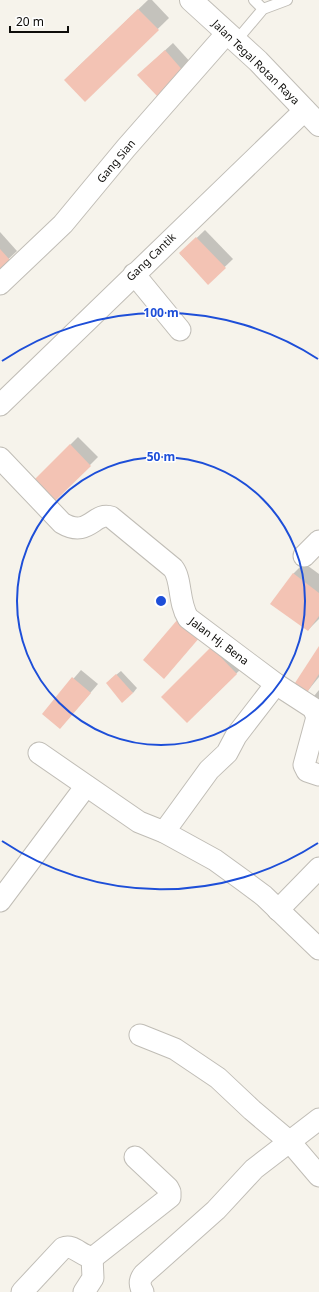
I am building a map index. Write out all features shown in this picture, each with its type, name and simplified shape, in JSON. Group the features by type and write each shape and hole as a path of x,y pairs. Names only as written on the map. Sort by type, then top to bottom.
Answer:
{"main road":[{"name":"Jalan Tegal Rotan Raya","path":"191,0 258,61 319,125"}],"street":[{"name":"Gang Sian","path":"0,284 63,224 126,148 231,37"},
{"name":"Gang Cantik","path":"0,405 305,110"},
{"path":"134,274 180,330"},
{"name":"Jalan Hj. Bena","path":"0,458 62,522 70,527 78,529 105,516 111,517 177,573 181,602 188,618 276,684 311,706 317,717 304,765 307,771 319,775"},
{"path":"304,556 319,541"},
{"path":"164,832 209,770 227,753 236,736 276,684"},
{"path":"39,753 139,822 164,832 215,860 254,888 319,949"},
{"path":"0,901 86,786"},
{"path":"278,910 319,868"},
{"path":"140,1035 175,1049 218,1078 252,1110 290,1142 319,1176"},
{"path":"143,1292 139,1285 140,1279 144,1274 216,1210 254,1169 319,1119"},
{"path":"92,1258 170,1197 168,1188 135,1157"},
{"path":"22,1292 63,1248 72,1247 92,1258"},
{"path":"84,1292 92,1278 92,1258"}],"lane":[{"path":"254,0 264,9"},
{"path":"231,37 264,9 287,0"}],"building":[{"path":"138,9 159,30 85,102 64,80"},
{"path":"165,50 185,73 158,97 137,75"},
{"path":"196,237 226,268 208,285 179,253"},
{"path":"0,249 10,260 0,269"},
{"path":"70,444 91,466 55,501 34,480"},
{"path":"293,573 319,593 319,616 308,631 270,604"},
{"path":"178,619 200,637 164,679 143,660"},
{"path":"319,646 319,674 306,694 293,686"},
{"path":"211,647 237,674 187,723 161,697"},
{"path":"116,674 133,693 122,703 106,683"},
{"path":"72,677 91,693 60,729 42,714"}]}
